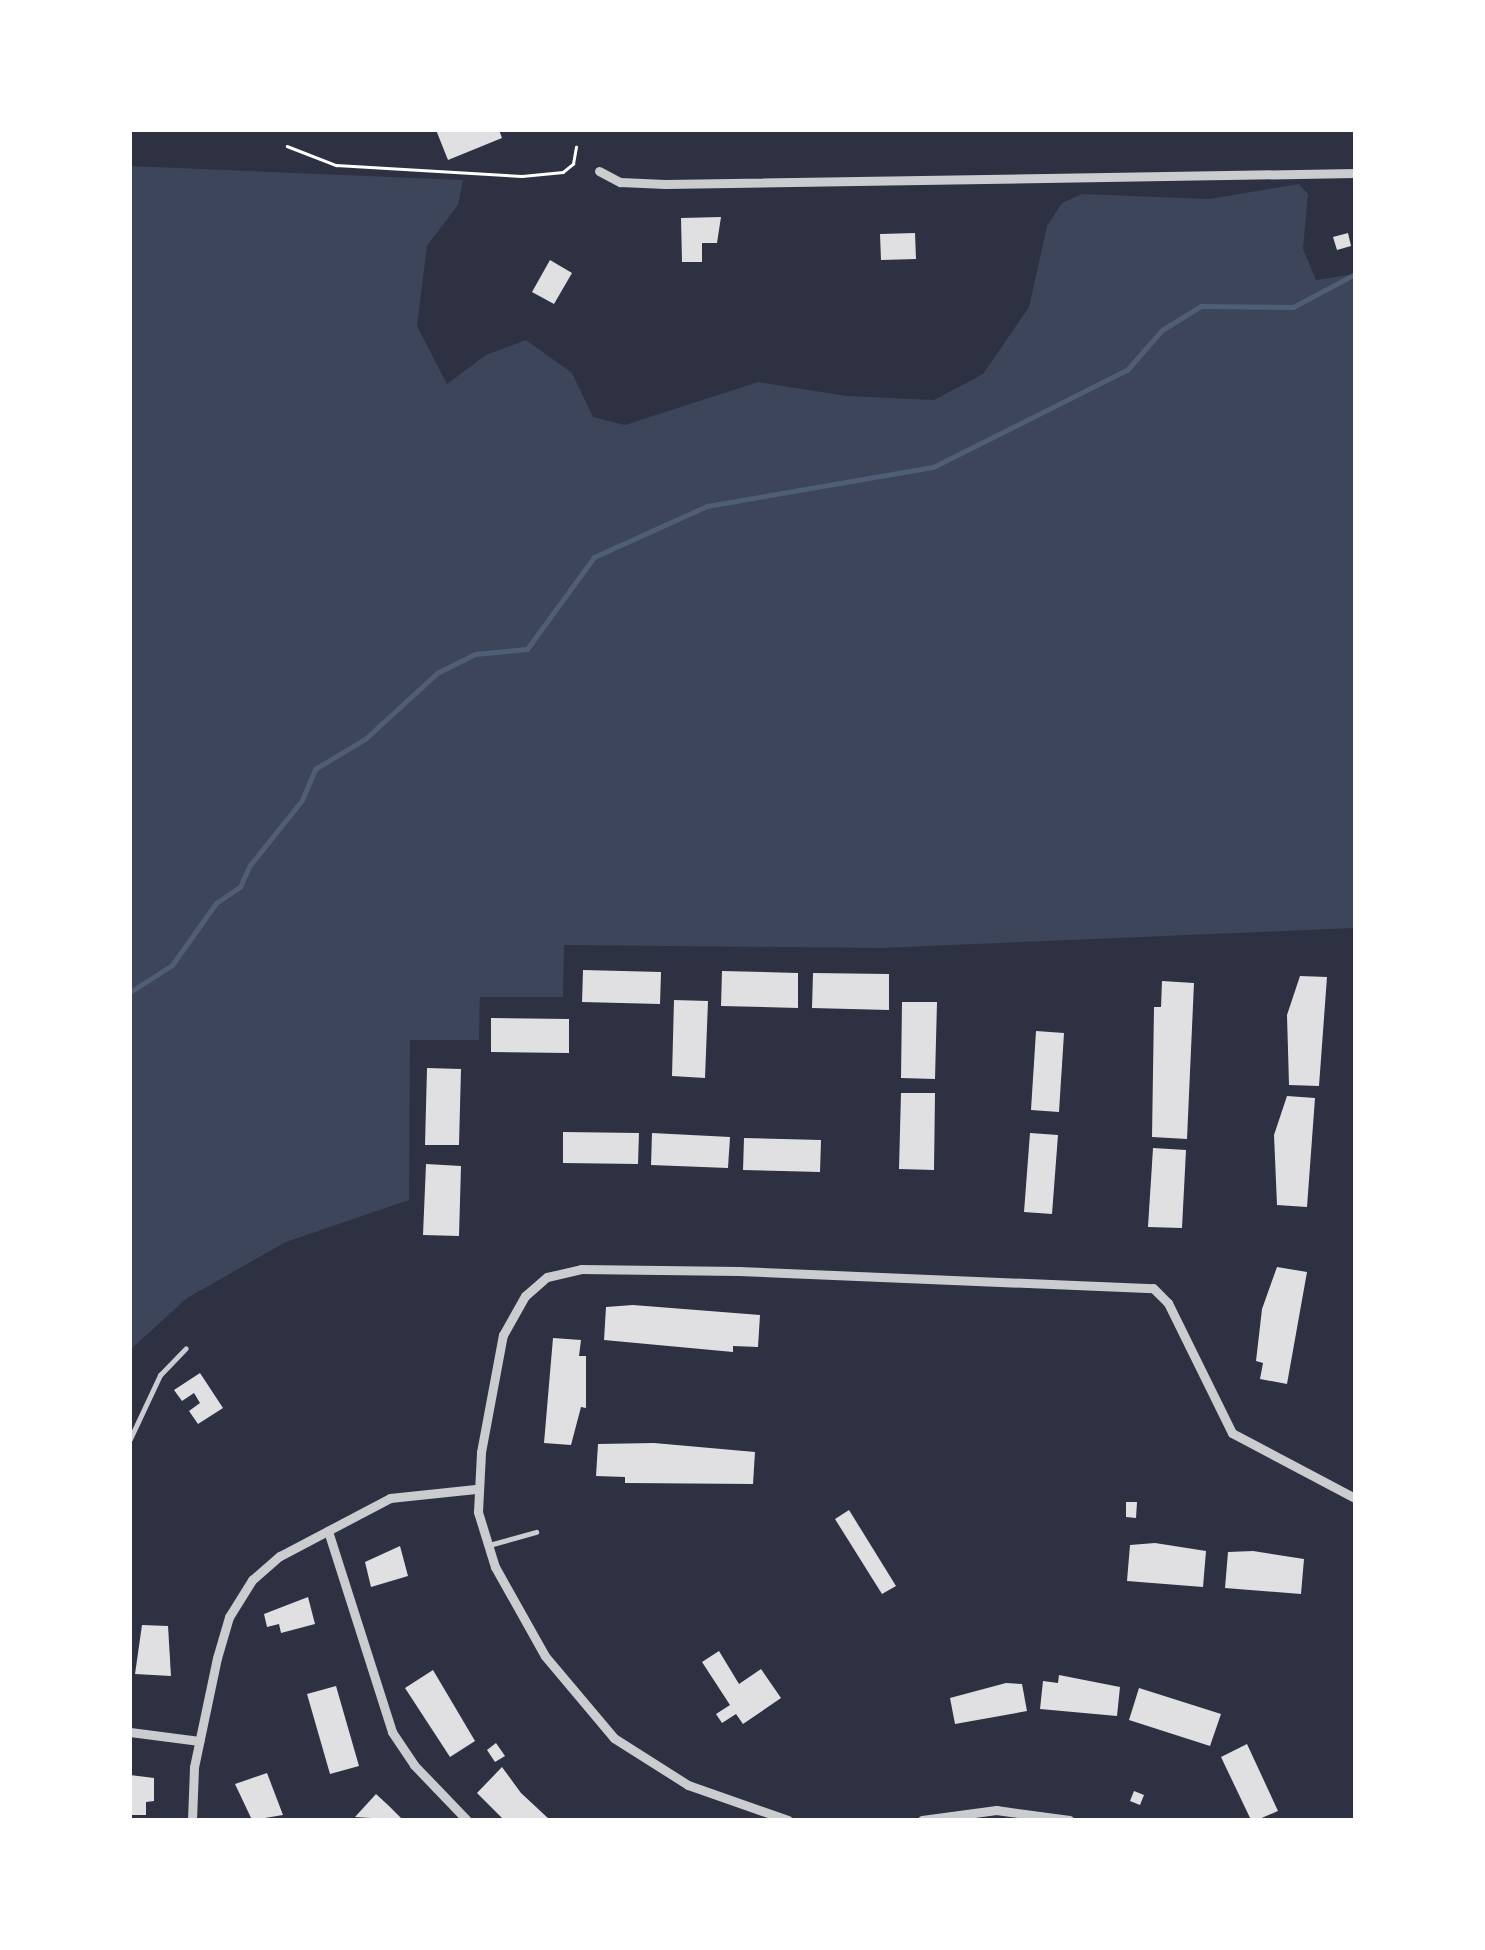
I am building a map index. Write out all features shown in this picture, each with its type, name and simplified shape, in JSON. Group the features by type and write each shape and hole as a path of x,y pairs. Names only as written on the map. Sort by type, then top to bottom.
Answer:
{"street":[{"path":"600,171 620,182 665,184 1355,172"},
{"path":"788,1820 688,1785 614,1738 546,1656 486,1546 476,1489 507,1324 540,1282 582,1269 1153,1288 1168,1303 1232,1433 1355,1498"},
{"path":"192,1820 199,1741 223,1634 243,1591 268,1563 402,1493 476,1489"},
{"path":"328,1531 392,1732 414,1765 467,1820"},
{"path":"130,1732 199,1741"},
{"path":"922,1820 1016,1810 1069,1820"}],"lane":[{"path":"130,1439 160,1375 186,1348"},
{"path":"486,1546 536,1532"}],"path":[{"path":"287,146 336,164 522,176 563,172 574,164 576,146"}],"shaded area":[{"path":"130,166 463,180 458,205 427,246 417,326 447,384 486,355 526,340 572,373 593,417 625,425 758,382 847,396 934,400 983,374 1029,307 1047,226 1062,203 1082,194 1209,199 1299,184 1308,194 1303,249 1316,280 1355,274 1355,928 882,948 564,945 563,997 480,997 479,1040 410,1040 409,1200 286,1242 187,1298 130,1350"}],"building":[{"path":"436,130 499,130 502,138 448,160"},
{"path":"721,217 717,243 702,243 702,262 682,262 681,218"},
{"path":"915,233 916,259 881,260 880,234"},
{"path":"1348,233 1351,246 1337,250 1333,237"},
{"path":"550,260 572,273 554,304 532,292"},
{"path":"583,970 661,972 660,1004 582,1002"},
{"path":"722,971 798,973 798,1008 721,1006"},
{"path":"813,973 889,974 889,1010 812,1008"},
{"path":"1300,976 1327,977 1319,1086 1289,1085 1287,1015"},
{"path":"1162,981 1194,983 1187,1139 1152,1137 1154,1007 1161,1007"},
{"path":"674,1000 708,1001 705,1078 672,1076"},
{"path":"902,1002 937,1002 935,1079 901,1078"},
{"path":"491,1018 569,1019 569,1053 491,1052"},
{"path":"1036,1031 1064,1033 1059,1112 1031,1110"},
{"path":"427,1068 461,1069 459,1145 425,1145"},
{"path":"901,1093 935,1093 934,1170 899,1169"},
{"path":"1287,1096 1315,1098 1307,1207 1277,1205 1274,1135"},
{"path":"563,1132 639,1133 638,1164 563,1163"},
{"path":"652,1133 730,1137 728,1168 651,1165"},
{"path":"1030,1133 1058,1135 1052,1214 1024,1212"},
{"path":"744,1138 821,1140 820,1172 743,1170"},
{"path":"1153,1148 1186,1150 1182,1228 1148,1227"},
{"path":"426,1164 461,1166 459,1236 423,1235"},
{"path":"1277,1267 1307,1272 1287,1384 1260,1379 1263,1363 1256,1361 1262,1309"},
{"path":"633,1305 760,1315 758,1347 733,1346 733,1352 604,1340 606,1307"},
{"path":"553,1338 581,1340 579,1356 586,1356 586,1408 581,1407 571,1445 544,1443"},
{"path":"200,1373 223,1408 198,1424 189,1411 200,1403 194,1393 182,1401 174,1390"},
{"path":"654,1443 755,1452 753,1484 625,1483 625,1477 596,1476 598,1444"},
{"path":"1126,1502 1137,1502 1136,1518 1126,1517"},
{"path":"849,1510 896,1586 882,1594 835,1519"},
{"path":"1155,1543 1206,1551 1203,1587 1127,1581 1130,1545"},
{"path":"400,1546 408,1576 371,1587 365,1562"},
{"path":"1253,1551 1304,1559 1301,1594 1225,1588 1228,1552"},
{"path":"308,1597 315,1624 281,1633 279,1624 267,1627 264,1614"},
{"path":"142,1625 168,1626 171,1676 135,1674"},
{"path":"719,1651 739,1684 761,1669 781,1698 743,1724 736,1714 722,1723 716,1714 730,1705 702,1662"},
{"path":"433,1670 475,1741 450,1757 405,1688"},
{"path":"1059,1675 1120,1687 1117,1716 1040,1709 1043,1681 1058,1683"},
{"path":"1006,1683 1022,1684 1027,1711 955,1724 950,1698"},
{"path":"336,1686 359,1766 330,1774 307,1694"},
{"path":"1139,1688 1221,1714 1210,1746 1129,1720"},
{"path":"496,1743 505,1756 495,1762 487,1750"},
{"path":"1247,1744 1278,1811 1257,1820 1251,1820 1221,1757"},
{"path":"502,1767 521,1793 550,1820 504,1820 477,1793"},
{"path":"267,1773 283,1815 252,1820 235,1784"},
{"path":"130,1775 154,1778 154,1801 146,1802 146,1815 130,1815"},
{"path":"1134,1791 1144,1795 1140,1805 1130,1801"},
{"path":"376,1794 389,1806 403,1820 355,1817"}],"waterway":[{"path":"130,992 172,965 216,903 240,887 250,865 302,800 315,769 365,739 437,673 475,654 527,649 594,557 707,506 933,467 1127,370 1162,330 1201,306 1293,307 1355,274"}]}
